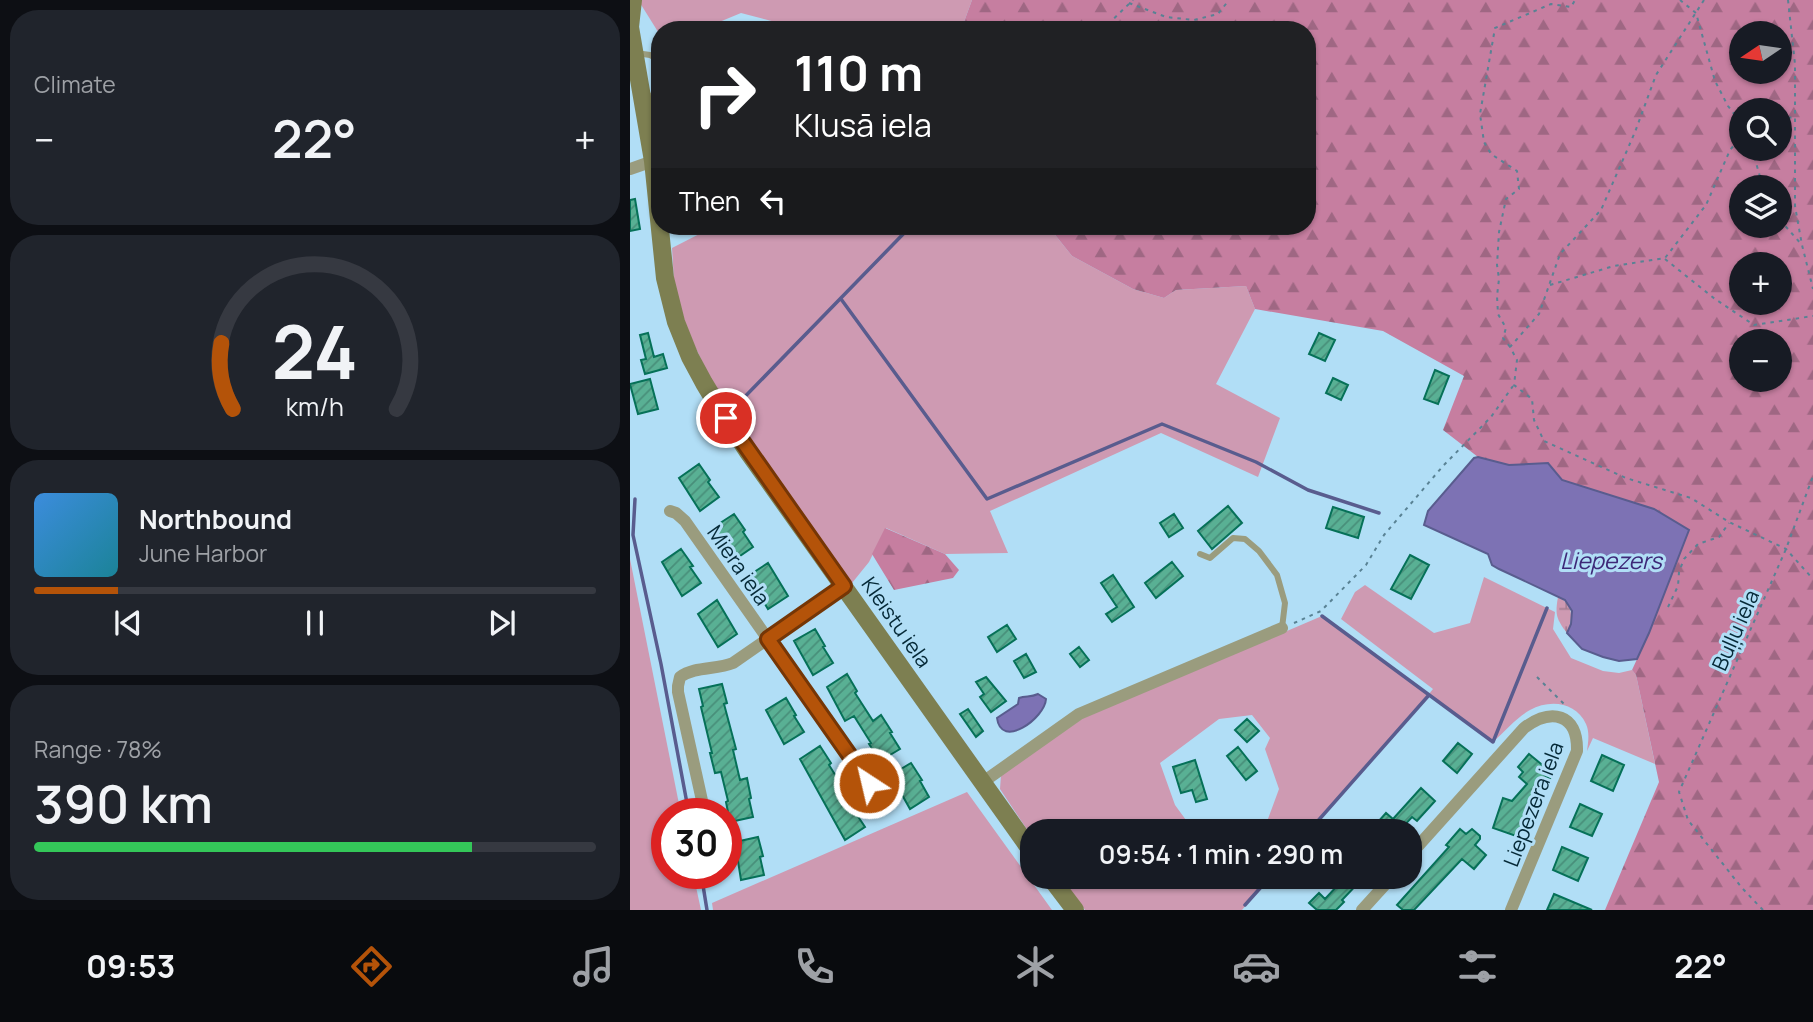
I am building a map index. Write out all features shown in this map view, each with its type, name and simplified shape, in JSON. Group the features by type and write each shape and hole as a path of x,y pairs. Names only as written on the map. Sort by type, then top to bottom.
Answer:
{"street":[{"name":"Kleistu iela","path":"633,0 630,27 634,53 651,95"},
{"path":"630,169 651,175"},
{"name":"Kleistu iela","path":"661,235 665,278 676,322 690,357 726,418 1020,835"},
{"name":"Miera iela","path":"670,511 685,521 869,783"},
{"path":"701,798 678,692 680,677 693,671 721,668 733,663 844,586"},
{"path":"983,782 1079,714 1282,628"},
{"path":"1422,842 1524,728 1542,717 1559,716"},
{"name":"Liepezera iela","path":"1511,910 1577,751 1578,738 1572,724 1559,716"},
{"path":"1058,889 1073,909"},
{"path":"1362,910 1381,889"}],"lane":[{"path":"634,53 651,56"},
{"path":"1199,554 1210,558 1233,538 1245,539 1259,551 1277,575 1285,603 1282,628"}],"path":[{"path":"1111,21 1133,0"},
{"path":"1129,3 1166,17 1194,20 1218,14 1229,0"},
{"path":"1282,628 1321,611 1366,565 1384,535 1443,466 1491,417 1514,385 1517,360 1503,338 1506,328 1498,314 1497,265 1502,213 1506,199 1519,189 1517,171 1491,155 1485,142 1480,114 1495,28 1551,4 1571,7 1575,0"},
{"path":"1680,0 1696,13 1715,81 1729,107"},
{"path":"1510,346 1539,314 1560,254 1601,210 1656,75 1704,0"},
{"path":"1788,0 1795,64 1795,206 1813,289"},
{"path":"1549,285 1614,266 1665,258 1706,205 1729,152"},
{"path":"1792,234 1802,245"},
{"path":"1665,258 1715,299 1754,325 1813,316"},
{"path":"1514,385 1532,400 1534,420 1544,441 1626,478 1691,498 1729,522 1786,549 1813,579"},
{"name":"Buļļu iela","path":"1763,910 1688,820 1679,792 1786,549 1813,476"},
{"path":"1668,607 1678,586 1684,559 1698,544 1719,537 1729,522"},
{"path":"1537,677 1564,704 1559,716"}],"green space":[{"path":"641,0 972,0 964,21 772,21 741,13 722,21 651,21 640,3"},
{"path":"972,0 1813,0 1813,910 1605,910 1659,782 1636,675 1632,670 1688,530 1654,509 1561,480 1548,463 1509,465 1478,457 1443,430 1464,376 1383,331 1255,309 1246,286 1176,290 1164,298 1133,289 1072,256 1055,235 1316,235 1316,21 964,21"},
{"path":"697,235 1055,235 1072,256 1133,289 1164,298 1176,290 1246,286 1255,309 1216,384 1280,418 1258,477 1161,433 990,511 1008,553 945,554 886,528 869,562 852,583 730,412 710,378 687,330 674,281 672,248"},
{"path":"885,528 945,554 959,570 953,578 894,590 872,554"},
{"path":"630,559 678,798 651,798 651,889 696,889 701,910 630,910"},
{"path":"1484,577 1555,612 1553,629 1571,658 1603,671 1619,673 1632,670 1636,675 1655,764 1593,738 1587,751 1586,724 1576,711 1569,707 1546,704 1530,710 1493,742 1429,695 1320,819 1268,819 1279,789 1265,749 1270,738 1252,715 1219,719 1160,763 1175,805 1185,819 1020,819 1000,789 1001,775 1083,718 1322,616 1429,694 1433,689 1341,619 1355,592 1365,585 1434,633 1470,623"},
{"path":"1558,597 1567,604 1571,612 1567,633 1557,616"},
{"path":"967,792 1020,866 1020,889 1037,889 1052,910 713,910 712,903"},
{"path":"1070,889 1260,889 1242,910 1085,910"}],"water":[{"name":"Liepezers","path":"1474,458 1509,465 1548,463 1562,480 1654,509 1689,530 1637,659 1619,661 1582,649 1567,633 1572,611 1565,600 1492,565 1488,554 1424,525 1428,511"},
{"path":"1038,694 1046,699 1044,707 1031,722 1014,731 1006,731 1000,727 997,718 1018,704 1019,698"}],"building":[{"path":"635,199 640,229 630,231 630,200"},
{"path":"648,333 654,357 663,354 667,368 645,374 641,360 646,359 640,335"},
{"path":"1319,333 1335,340 1325,361 1309,354"},
{"path":"1435,370 1449,376 1438,404 1424,399"},
{"path":"1333,378 1348,385 1341,400 1326,393"},
{"path":"650,379 658,409 638,414 630,384"},
{"path":"699,464 719,497 700,511 679,478"},
{"path":"1228,506 1242,523 1212,549 1198,531"},
{"path":"1333,507 1364,517 1358,538 1326,528"},
{"path":"734,514 753,547 734,560 714,527"},
{"path":"1174,514 1183,528 1169,537 1160,523"},
{"path":"681,549 701,583 682,596 662,562"},
{"path":"1410,555 1429,565 1411,599 1391,589"},
{"path":"1172,562 1183,576 1156,598 1145,583"},
{"path":"768,563 788,596 768,609 748,576"},
{"path":"1113,575 1134,607 1112,622 1106,614 1117,607 1101,583"},
{"path":"717,600 737,634 718,647 698,614"},
{"path":"1007,625 1016,639 997,652 988,637"},
{"path":"815,629 833,663 813,675 794,641"},
{"path":"1079,647 1089,660 1080,667 1070,654"},
{"path":"1026,654 1036,672 1024,678 1014,661"},
{"path":"847,674 857,691 855,693 873,721 881,715 900,749 880,761 854,716 845,721 827,687"},
{"path":"986,677 1006,701 991,712 980,697 984,694 976,682"},
{"path":"722,684 727,703 724,704 736,749 733,750 740,780 747,778 753,817 742,819 742,798 727,798 721,772 715,773 699,689"},
{"path":"786,698 804,732 784,744 766,710"},
{"path":"968,709 983,731 976,737 960,714"},
{"path":"1247,719 1259,731 1247,742 1235,730"},
{"path":"1458,743 1472,754 1457,773 1443,761"},
{"path":"820,746 865,827 845,840 800,759"},
{"path":"1238,747 1257,771 1246,780 1227,756"},
{"path":"1529,754 1546,768 1542,773 1550,779 1531,802 1519,837 1493,828 1503,798 1512,801 1527,784 1519,777 1523,772 1518,767"},
{"path":"1602,755 1624,765 1613,791 1591,781"},
{"path":"1195,760 1207,799 1196,802 1192,790 1181,793 1173,767"},
{"path":"911,763 929,797 910,809 891,775"},
{"path":"1421,788 1435,801 1419,819 1393,819"},
{"path":"1580,804 1602,814 1592,836 1570,827"},
{"path":"1386,813 1393,819 1381,819"},
{"path":"1460,829 1466,834 1472,829 1480,836 1475,845 1486,855 1474,869 1462,859 1414,910 1403,910 1397,905 1411,889 1422,889 1422,877 1449,847 1446,845"},
{"path":"758,837 764,875 742,880 742,840"},
{"path":"1562,847 1588,858 1578,881 1553,870"},
{"path":"1334,889 1353,889 1336,910 1317,910 1309,903 1319,893 1325,899"},
{"path":"1554,894 1592,910 1547,910"}],"waterway":[{"path":"730,412 902,235"},
{"path":"841,299 987,499 1162,424 1256,462 1308,490 1379,513"},
{"path":"635,499 633,535 686,798"},
{"path":"1322,616 1493,742 1547,608"},
{"path":"1320,819 1429,695"},
{"path":"704,889 707,910"},
{"path":"1245,905 1259,889"}],"route":[{"path":"726,418 844,586 768,639 869,783"}]}
